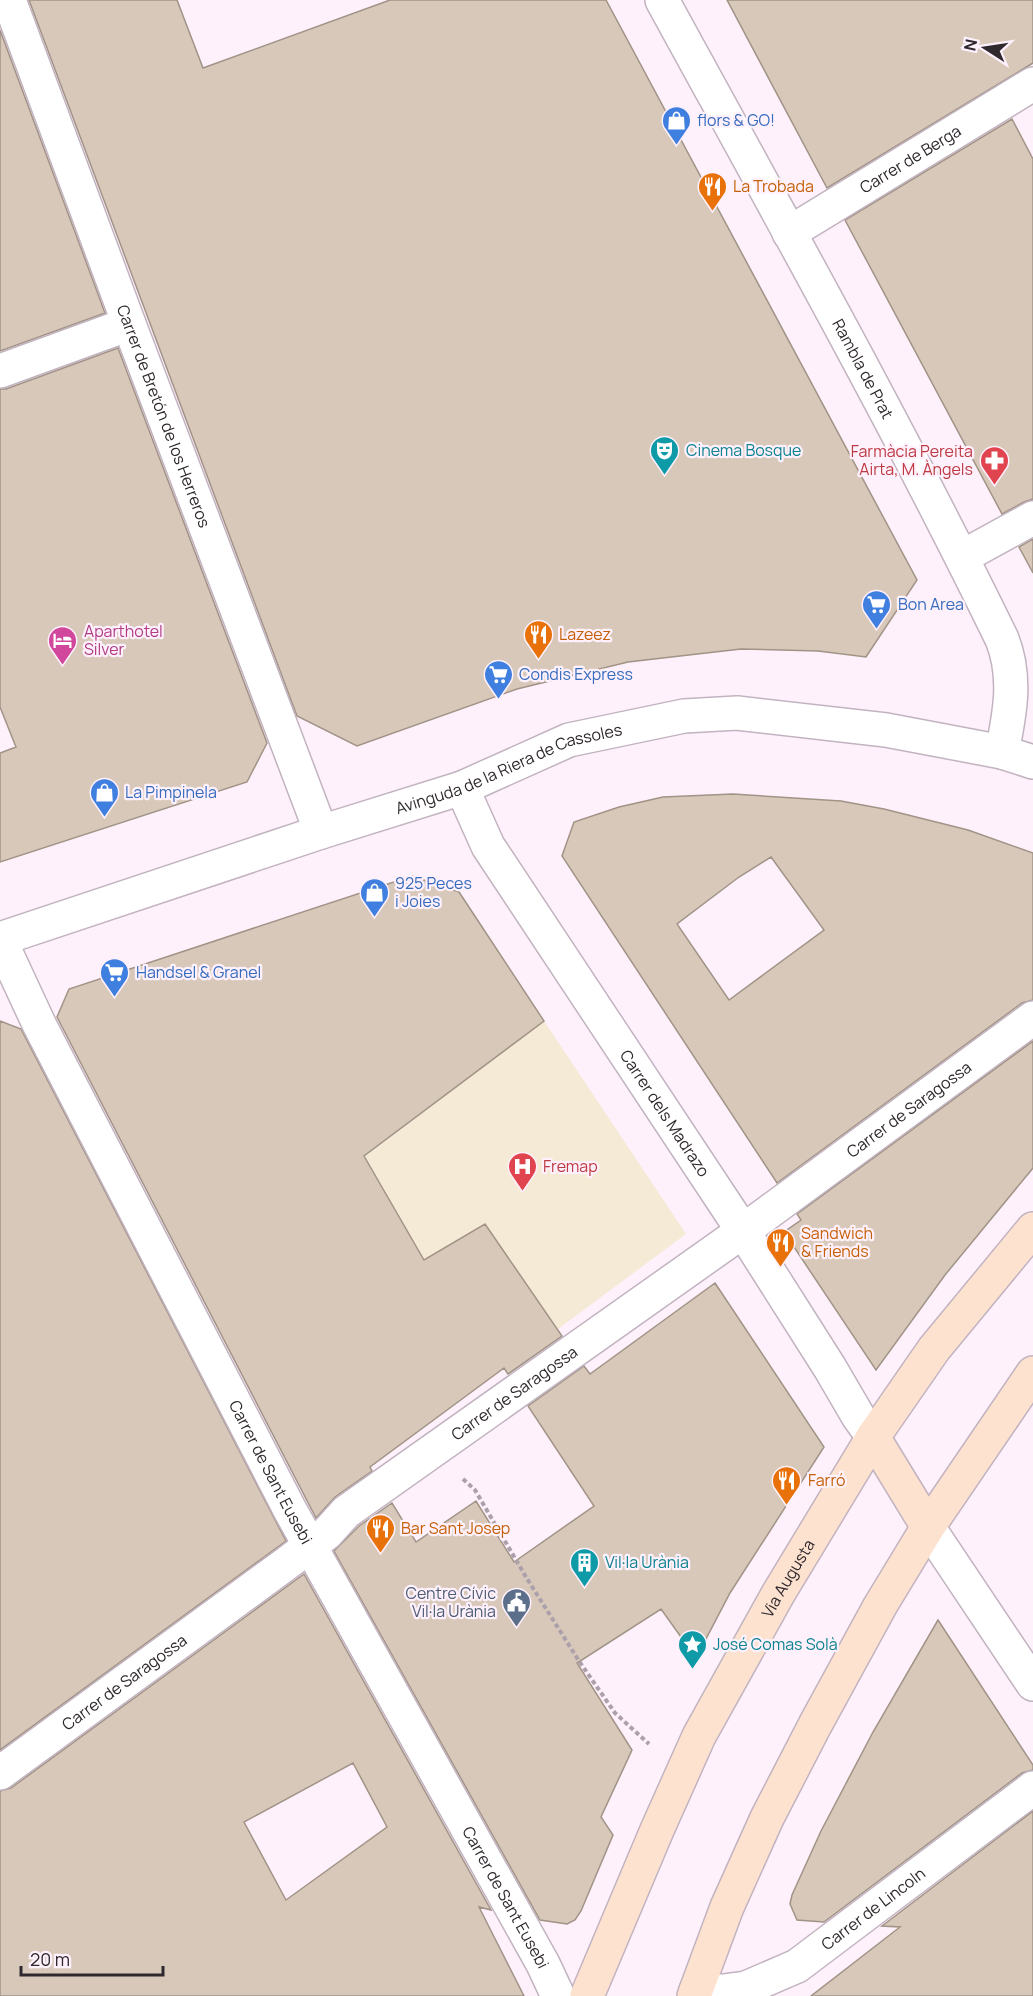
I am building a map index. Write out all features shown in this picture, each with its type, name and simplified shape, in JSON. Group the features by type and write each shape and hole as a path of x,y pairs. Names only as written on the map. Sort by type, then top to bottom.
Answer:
{"main road":[{"name":"Via Augusta","path":"587,1996 699,1736 778,1594 873,1437 934,1348 1033,1229"},
{"path":"695,1994 727,1907 767,1818 814,1725 879,1606 928,1527 1033,1373"},
{"path":"873,1437 928,1527"}],"street":[{"name":"Carrer de Bretón de los Herreros","path":"9,0 321,831"},
{"name":"Rambla de Prat","path":"662,0 962,557 1007,652 1012,695 1002,752"},
{"name":"Carrer de Berga","path":"789,233 1033,84"},
{"path":"0,370 129,324"},
{"path":"962,557 1033,518"},
{"name":"Avinguda de la Riera de Cassoles","path":"0,939 321,831 462,788 569,740 684,716 736,713 886,730 1002,752 1033,762"},
{"name":"Carrer dels Madrazo","path":"462,788 488,846 743,1231 873,1437"},
{"name":"Carrer de Sant Eusebi","path":"0,939 39,1024 309,1545 543,1964 558,1996"},
{"name":"Carrer de Saragossa","path":"0,1773 327,1533 346,1512 743,1231 1033,1018"},
{"path":"928,1527 1033,1684"},
{"name":"Carrer de Lincoln","path":"695,1994 746,1988 797,1966 1033,1788"}],"path":[{"path":"461,1477 475,1490 526,1577 615,1713 653,1748"}],"shaded area":[{"name":"Fremap","path":"544,1021 686,1234 558,1329 485,1224 425,1260 364,1157"}],"building":[{"path":"29,0 177,0 203,68 390,0 606,0 917,580 866,657 818,651 741,649 628,662 517,689 357,746 297,716"},
{"path":"727,0 1033,0 1033,63 827,188"},
{"path":"0,30 105,313 0,351"},
{"path":"1012,119 1033,159 1033,499 1002,514 845,220"},
{"path":"118,348 267,743 247,782 0,862 0,753 16,747 0,707 0,389 6,389"},
{"path":"1033,539 1033,573 1019,547"},
{"path":"733,794 841,801 968,830 1033,853 1033,1000 1022,1003 777,1183 562,856 574,822 619,807 663,797","holes":["771,857 824,930 729,1000 677,924 739,877"]},
{"path":"412,876 459,892 544,1021 364,1156 424,1260 485,1224 562,1336 508,1374 504,1368 370,1467 372,1471 335,1497 316,1518 57,1017 69,989"},
{"path":"0,1021 21,1029 286,1541 0,1750"},
{"path":"1033,1041 1033,1168 945,1275 876,1370 784,1232 801,1220 797,1214"},
{"path":"715,1283 824,1447 730,1593 696,1658 661,1609 577,1663 632,1750 601,1817 613,1835 581,1911 575,1920 567,1924 540,1920 334,1551 359,1526 392,1503 416,1542 476,1501 514,1562 594,1506 528,1406 584,1366 590,1374"},
{"path":"304,1574 491,1910 479,1907 524,1996 0,1996 0,1791 11,1788","holes":["353,1763 387,1827 286,1900 244,1822"]},
{"path":"938,1620 1033,1765 1033,1770 1022,1773 824,1922 797,1920 790,1904 792,1895 821,1831 873,1732"},
{"path":"1033,1811 1033,1996 811,1996 900,1927 882,1926"}],"place":[{"name":"flors & GO!","path":"676,146"},
{"name":"La Trobada","path":"712,212"},
{"name":"Cinema Bosque","path":"665,476"},
{"name":"Farmàcia Pereita Airta, M. Àngels","path":"994,486"},
{"name":"Bon Area","path":"877,630"},
{"name":"Lazeez","path":"538,660"},
{"name":"Aparthotel Silver","path":"63,666"},
{"name":"Condis Express","path":"498,700"},
{"name":"La Pimpinela","path":"104,818"},
{"name":"925 Peces i Joies","path":"374,918"},
{"name":"Handsel & Granel","path":"115,998"},
{"name":"Fremap","path":"522,1192"},
{"name":"Sandwich & Friends","path":"780,1268"},
{"name":"Farró","path":"787,1506"},
{"name":"Bar Sant Josep","path":"380,1554"},
{"name":"Vil·la Urània","path":"584,1588"},
{"name":"Centre Cívic Vil·la Urània","path":"517,1628"},
{"name":"José Comas Solà","path":"692,1670"}]}
